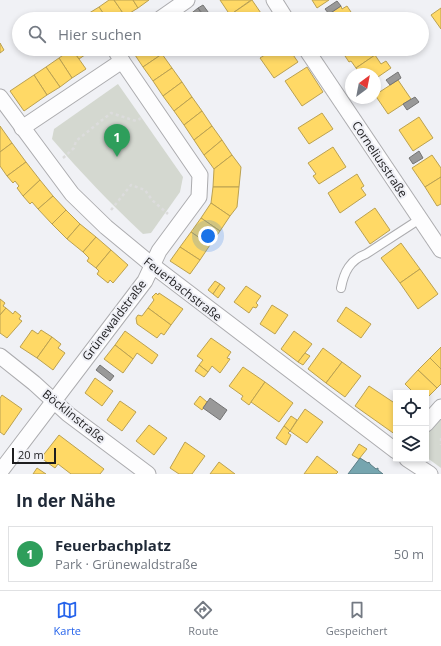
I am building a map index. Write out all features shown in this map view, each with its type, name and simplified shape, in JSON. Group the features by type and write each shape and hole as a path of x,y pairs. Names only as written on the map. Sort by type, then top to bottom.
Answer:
{"street":[{"path":"170,12 187,0"},
{"path":"274,0 282,12"},
{"path":"22,128 119,56"},
{"name":"Grünewaldstraße","path":"0,472 145,281 159,251 199,197 200,175 121,56"},
{"name":"Corneliusstraße","path":"311,56 441,250"},
{"name":"Feuerbachstraße","path":"0,97 72,194 106,227 152,265 393,449"},
{"name":"Böcklinstraße","path":"0,356 68,414 148,474"},
{"path":"429,421 441,407"},
{"path":"412,462 430,474"}],"lane":[{"path":"341,288 343,274 356,257 366,254 420,219"}],"path":[{"path":"62,158 74,148 76,141 111,113 136,121 143,116 148,122"},
{"path":"58,153 67,164"},
{"path":"111,210 131,185 145,190 152,200 168,214"},
{"path":"105,204 117,215"},
{"path":"164,219 172,209"},
{"path":"441,438 441,445"}],"shaded area":[{"path":"118,84 183,177 180,192 151,233 143,234 131,223 85,176 52,139 54,129"},
{"path":"441,417 441,468 429,459 429,431"}],"building: Wohnen":[{"path":"109,0 114,0 122,12 102,12 99,7"},
{"path":"114,0 133,0 138,8 132,12 122,12"},
{"path":"133,0 149,0 138,8"},
{"path":"220,0 251,0 234,12 228,12"},
{"path":"252,0 260,12 234,12"},
{"path":"312,0 329,0 317,8"},
{"path":"341,6 342,9 347,6 351,12 332,12"},
{"path":"99,7 102,12 91,12"},
{"path":"441,8 441,29 431,15"},
{"path":"0,43 4,50 0,53"},
{"path":"62,56 77,56 86,69 72,78 59,58"},
{"path":"136,56 159,56 143,67"},
{"path":"159,56 163,56 172,68 153,81 143,67"},
{"path":"263,56 294,56 298,62 274,78 260,58"},
{"path":"345,56 374,56 356,68 351,61 349,62"},
{"path":"376,56 381,64 386,61 391,68 381,75 381,68 356,68"},
{"path":"59,58 72,78 60,87 46,67"},
{"path":"46,67 60,87 47,95 34,75"},
{"path":"307,67 323,92 302,106 285,81"},
{"path":"172,68 182,82 163,96 153,81"},
{"path":"34,75 47,95 24,111 10,91"},
{"path":"398,80 411,99 388,114 381,104 381,91"},
{"path":"182,82 192,97 174,111 163,96"},
{"path":"192,97 202,111 184,125 174,111"},
{"path":"202,111 212,126 194,140 184,125"},
{"path":"322,113 333,129 309,144 298,128"},
{"path":"419,117 433,138 413,151 399,130"},
{"path":"0,126 12,143 0,152"},
{"path":"212,126 222,140 204,155 194,140"},
{"path":"222,140 232,155 214,169 204,155"},
{"path":"12,143 26,162 7,176 0,166 0,152"},
{"path":"333,147 346,167 319,184 313,176 316,174 308,163"},
{"path":"232,155 241,167 239,187 213,187 214,169"},
{"path":"432,155 441,168 441,177 425,187 412,168"},
{"path":"26,162 40,180 23,196 17,188 19,186 15,181 13,183 7,176"},
{"path":"357,174 364,186 361,188 366,195 340,213 328,193"},
{"path":"441,177 441,204 437,206 425,187"},
{"path":"40,180 53,196 38,209 32,202 30,204 23,196"},
{"path":"213,187 239,187 237,207 230,216 211,203"},
{"path":"53,196 66,210 52,224 38,209"},
{"path":"211,203 230,216 220,231 201,218"},
{"path":"375,208 390,230 370,244 355,222"},
{"path":"66,210 80,224 67,239 52,224"},
{"path":"201,218 220,231 210,245 191,232"},
{"path":"80,224 96,237 83,252 67,239"},
{"path":"191,232 210,245 200,260 180,247"},
{"path":"96,237 111,250 96,268 87,261 89,258 83,252"},
{"path":"401,243 420,269 400,283 381,258"},
{"path":"180,247 200,260 190,274 170,261"},
{"path":"111,250 128,265 113,283 110,280 108,283 97,274 99,271 96,268"},
{"path":"420,269 438,294 418,309 400,283"},
{"path":"215,281 220,284 213,294 208,290"},
{"path":"220,284 225,288 218,298 213,294"},
{"path":"246,286 261,296 256,303 258,305 256,308 253,307 249,313 234,302"},
{"path":"156,293 158,295 159,293 183,309 171,325 148,308 154,300 152,297"},
{"path":"0,299 5,303 3,306 6,308 0,315"},
{"path":"272,305 288,315 275,334 260,324"},
{"path":"346,307 371,324 361,338 337,321"},
{"path":"6,308 13,314 15,311 21,316 19,319 22,321 7,338 0,333 0,315"},
{"path":"148,308 171,325 164,335 161,333 157,338 137,324 136,318 138,315 142,316"},
{"path":"32,330 38,334 41,330 52,337 37,358 20,347"},
{"path":"125,331 158,355 152,364 137,353 133,359 115,345"},
{"path":"294,331 312,344 298,362 281,349"},
{"path":"52,337 61,344 58,348 65,353 53,370 37,358"},
{"path":"211,338 231,352 227,358 230,359 220,373 212,366 208,372 199,365 203,360 197,356"},
{"path":"115,345 133,359 123,373 104,359"},
{"path":"441,347 441,369 430,358"},
{"path":"323,348 342,362 326,383 308,369"},
{"path":"305,353 310,356 303,365 298,362"},
{"path":"430,358 441,369 441,384 437,388 418,370"},
{"path":"342,362 361,376 345,397 326,383"},
{"path":"199,365 208,372 204,377 195,371"},
{"path":"243,367 265,382 249,405 241,399 243,396 229,386"},
{"path":"418,370 437,388 429,396 429,390 411,390 405,384"},
{"path":"95,378 113,391 102,406 85,393"},
{"path":"265,382 293,403 279,422 251,402"},
{"path":"369,386 393,402 393,433 355,406"},
{"path":"2,395 22,409 4,435 0,432 0,398"},
{"path":"200,396 207,402 202,410 194,404"},
{"path":"120,401 136,412 122,431 107,420"},
{"path":"305,409 323,422 307,443 290,431"},
{"path":"291,416 297,420 290,431 284,426"},
{"path":"149,425 167,438 154,455 136,441"},
{"path":"284,426 290,431 288,433 291,435 286,445 276,438"},
{"path":"59,435 104,469 100,474 71,474 58,464 55,468 41,458"},
{"path":"185,442 205,456 192,474 179,474 170,468"},
{"path":"359,444 367,449 359,459 352,455"},
{"path":"317,456 338,472 336,474 304,474"},
{"path":"219,462 235,474 210,474"},
{"path":"37,468 46,474 33,474"}],"building: Öffentlich":[{"path":"360,458 368,463 369,462 376,469 378,468 378,470 383,474 348,474"}],"building: Industrie":[{"path":"337,1 341,6 332,12 327,12 325,9"},
{"path":"203,5 208,12 201,12 198,8"},
{"path":"198,8 201,12 193,12"},
{"path":"398,72 401,78 390,85 386,80"},
{"path":"415,97 419,102 407,110 403,104"},
{"path":"419,151 423,158 413,164 409,158"},
{"path":"100,365 114,376 110,381 96,370"},
{"path":"210,398 227,410 220,420 203,408"}],"place":[{"name":"Feuerbachplatz","path":"117,157"}]}
